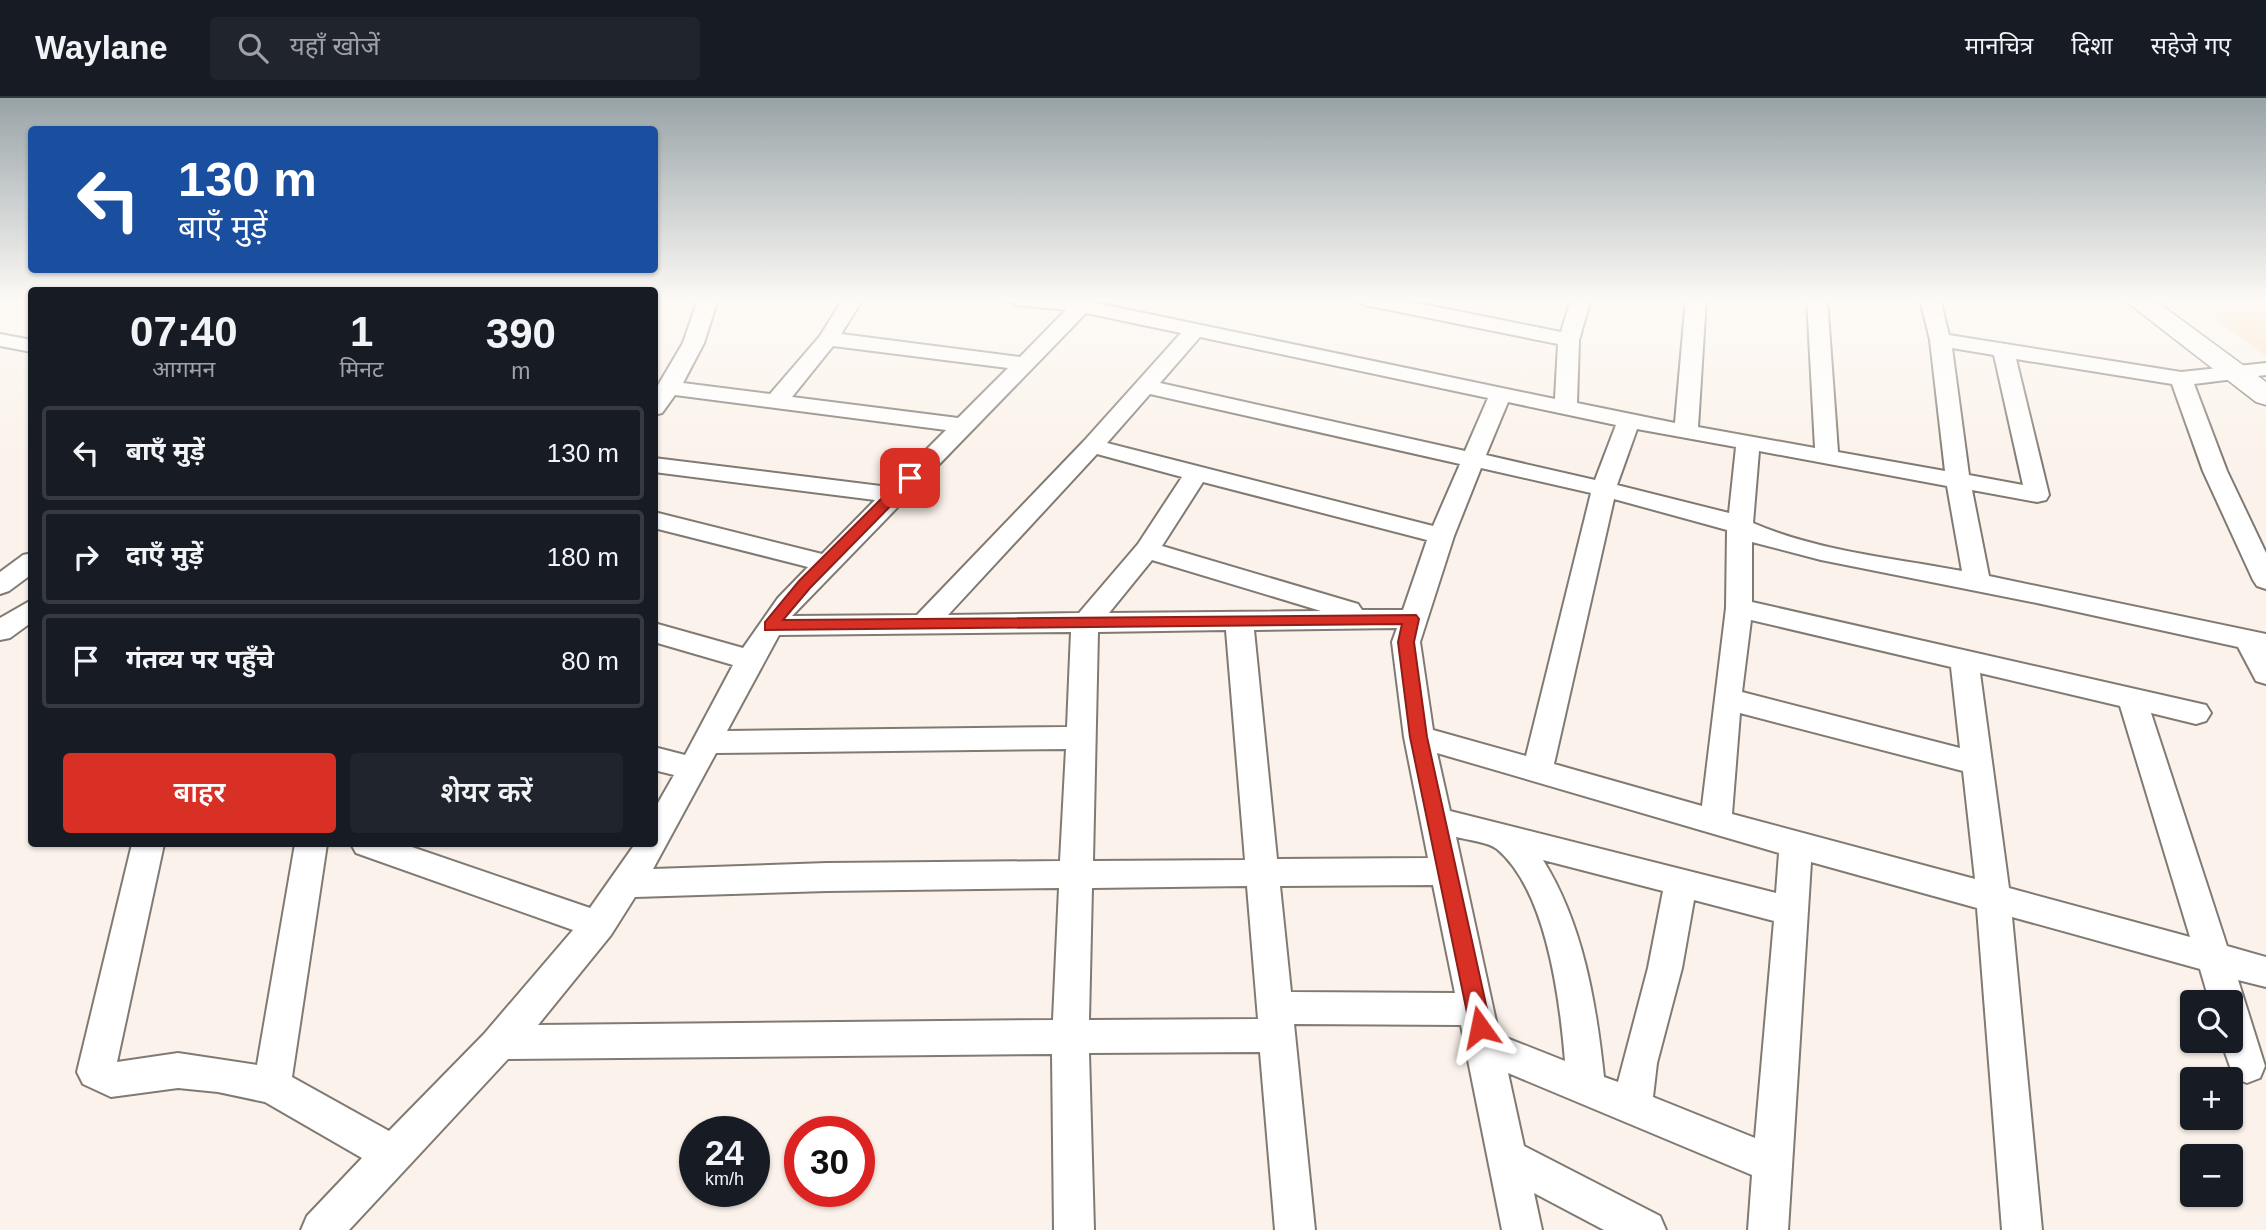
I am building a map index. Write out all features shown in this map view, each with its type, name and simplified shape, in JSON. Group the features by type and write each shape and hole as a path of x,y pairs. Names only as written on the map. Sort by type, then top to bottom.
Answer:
{"main road":[{"path":"2223,352 2256,372"},
{"path":"2229,352 2256,372 2266,396"}],"street":[{"path":"658,403 670,388 690,352"},
{"path":"775,403 817,352"},
{"path":"930,352 1026,364"},
{"path":"658,832 748,659 770,626 825,562 1038,352"},
{"path":"923,625 1176,352"},
{"path":"1295,352 1629,421 2036,495 2003,352"},
{"path":"1566,407 1568,352"},
{"path":"1686,431 1692,352"},
{"path":"1820,352 1827,456"},
{"path":"1941,352 1958,482 1977,583"},
{"path":"2014,352 2181,379 2256,372"},
{"path":"2181,379 2215,471 2266,580"},
{"path":"1146,386 1604,489 1740,526 1780,542 2257,642 2266,674"},
{"path":"670,388 965,426"},
{"path":"1500,394 1441,536 1411,619 1406,642 1419,737 1522,1230"},
{"path":"1537,771 1604,489 1629,421"},
{"path":"1716,821 1727,699 1740,608 1740,526 1744,462 1749,444"},
{"path":"1091,446 1441,536"},
{"path":"658,466 892,495"},
{"path":"1074,1230 1070,1038 1085,624 1147,550 1196,474"},
{"path":"658,521 825,562"},
{"path":"1147,550 1379,619"},
{"path":"0,585 28,564"},
{"path":"0,605 28,611"},
{"path":"1740,608 1965,663 2196,713"},
{"path":"0,631 28,612"},
{"path":"770,626 1411,619"},
{"path":"1239,620 1295,1230"},
{"path":"658,633 748,659"},
{"path":"1965,663 1993,896 2022,1230"},
{"path":"1727,699 1975,763"},
{"path":"2132,699 2224,990"},
{"path":"1419,737 1796,845 1993,896 2266,972"},
{"path":"705,742 1080,738"},
{"path":"658,759 692,769"},
{"path":"1438,820 1791,911"},
{"path":"1503,835 1519,848 1533,870 1568,964 1581,1024 1586,1086"},
{"path":"1768,1230 1796,845"},
{"path":"147,847 96,1072 101,1078 112,1080 162,1071 205,1070 272,1086 392,1154"},
{"path":"272,1086 311,847"},
{"path":"377,847 599,925"},
{"path":"321,1230 501,1042 561,975 599,925 650,847"},
{"path":"627,884 827,877 1448,871"},
{"path":"1633,1105 1639,1063 1665,968 1681,882"},
{"path":"501,1042 1070,1038 1476,1009"},
{"path":"1484,1046 1771,1163"},
{"path":"2243,1053 2247,1066"},
{"path":"1507,1158 1646,1230"}],"route":[{"path":"910,478 786,604 770,626 1411,619 1406,642 1410,685 1480,1027"}]}
